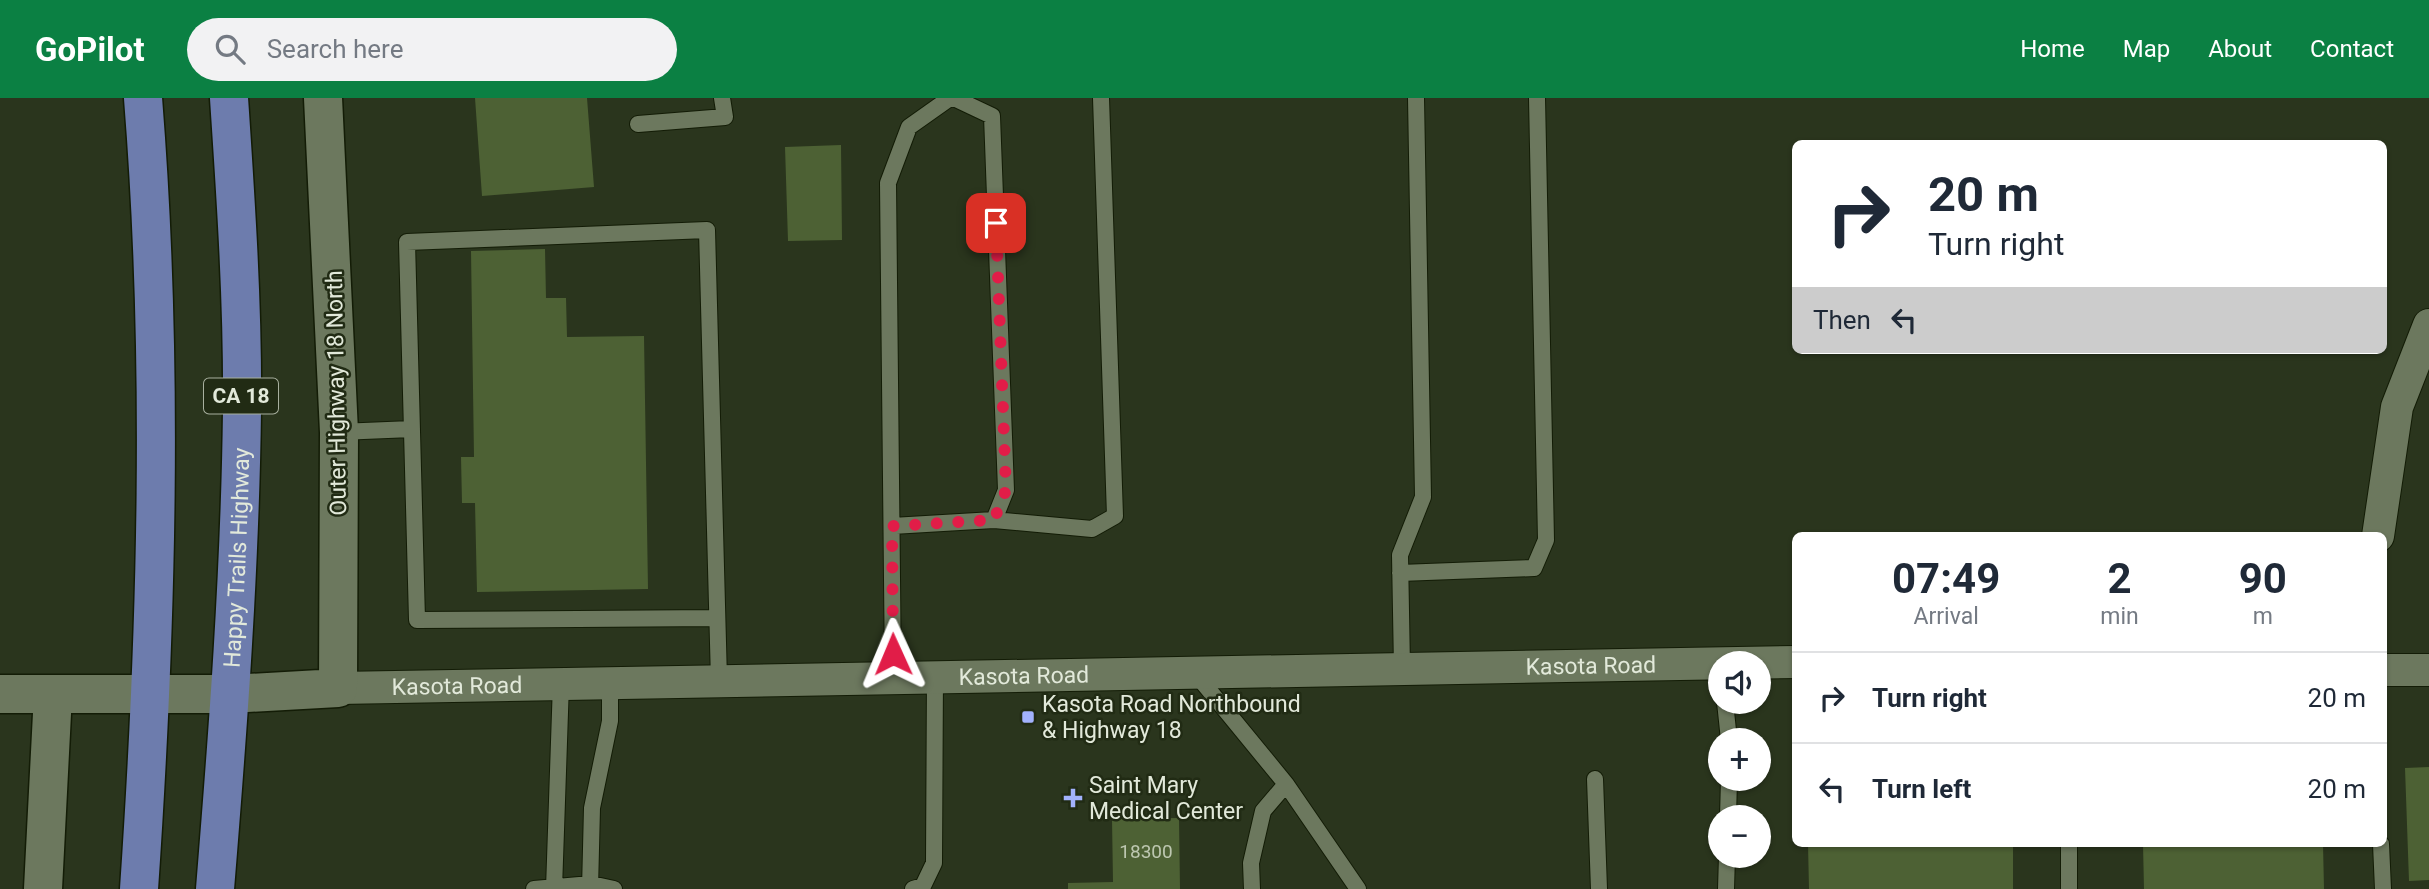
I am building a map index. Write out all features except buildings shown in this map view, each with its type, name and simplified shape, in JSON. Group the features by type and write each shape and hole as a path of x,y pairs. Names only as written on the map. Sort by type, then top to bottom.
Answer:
{"main road":[{"path":"139,889 150,694 156,464 154,260 143,98"},
{"name":"Happy Trails Highway","path":"215,889 230,694 242,410 235,185 229,98"}],"street":[{"name":"Outer Highway 18 North","path":"323,98 339,432 338,688"},
{"path":"2379,532 2397,407 2429,325"},
{"name":"Kasota Road","path":"1771,662 1792,662"},
{"name":"Kasota Road","path":"0,694 230,694 338,688 935,675 1708,663"},
{"path":"2387,670 2429,670"},
{"path":"43,889 53,694"}],"lane":[{"path":"638,124 725,117 722,98"},
{"path":"893,677 888,183 909,127 952,98 992,116 1006,490 994,520"},
{"path":"892,526 994,520 1092,529 1115,516 1101,98"},
{"path":"1402,668 1400,555 1423,497 1416,98"},
{"path":"1400,573 1534,568 1546,540 1537,98"},
{"path":"717,618 417,620 407,242 707,230 719,680"},
{"path":"339,432 412,429"},
{"path":"1193,671 1286,784 1357,889"},
{"path":"914,889 923,886 934,863 935,675"},
{"path":"590,887 592,808 610,721 610,682"},
{"path":"554,888 561,683"},
{"path":"1595,779 1599,881"},
{"path":"1252,889 1251,863 1263,811 1286,784"},
{"path":"2069,847 2069,889"},
{"path":"2381,847 2382,889"},
{"path":"1726,889 1727,868"},
{"path":"534,889 614,889"}],"place":[{"name":"Kasota Road Northbound & Highway 18","path":"1028,717"},
{"name":"Saint Mary Medical Center","path":"1073,798"}],"route":[{"path":"893,654 892,526 994,520 1006,490 996,223"}]}
